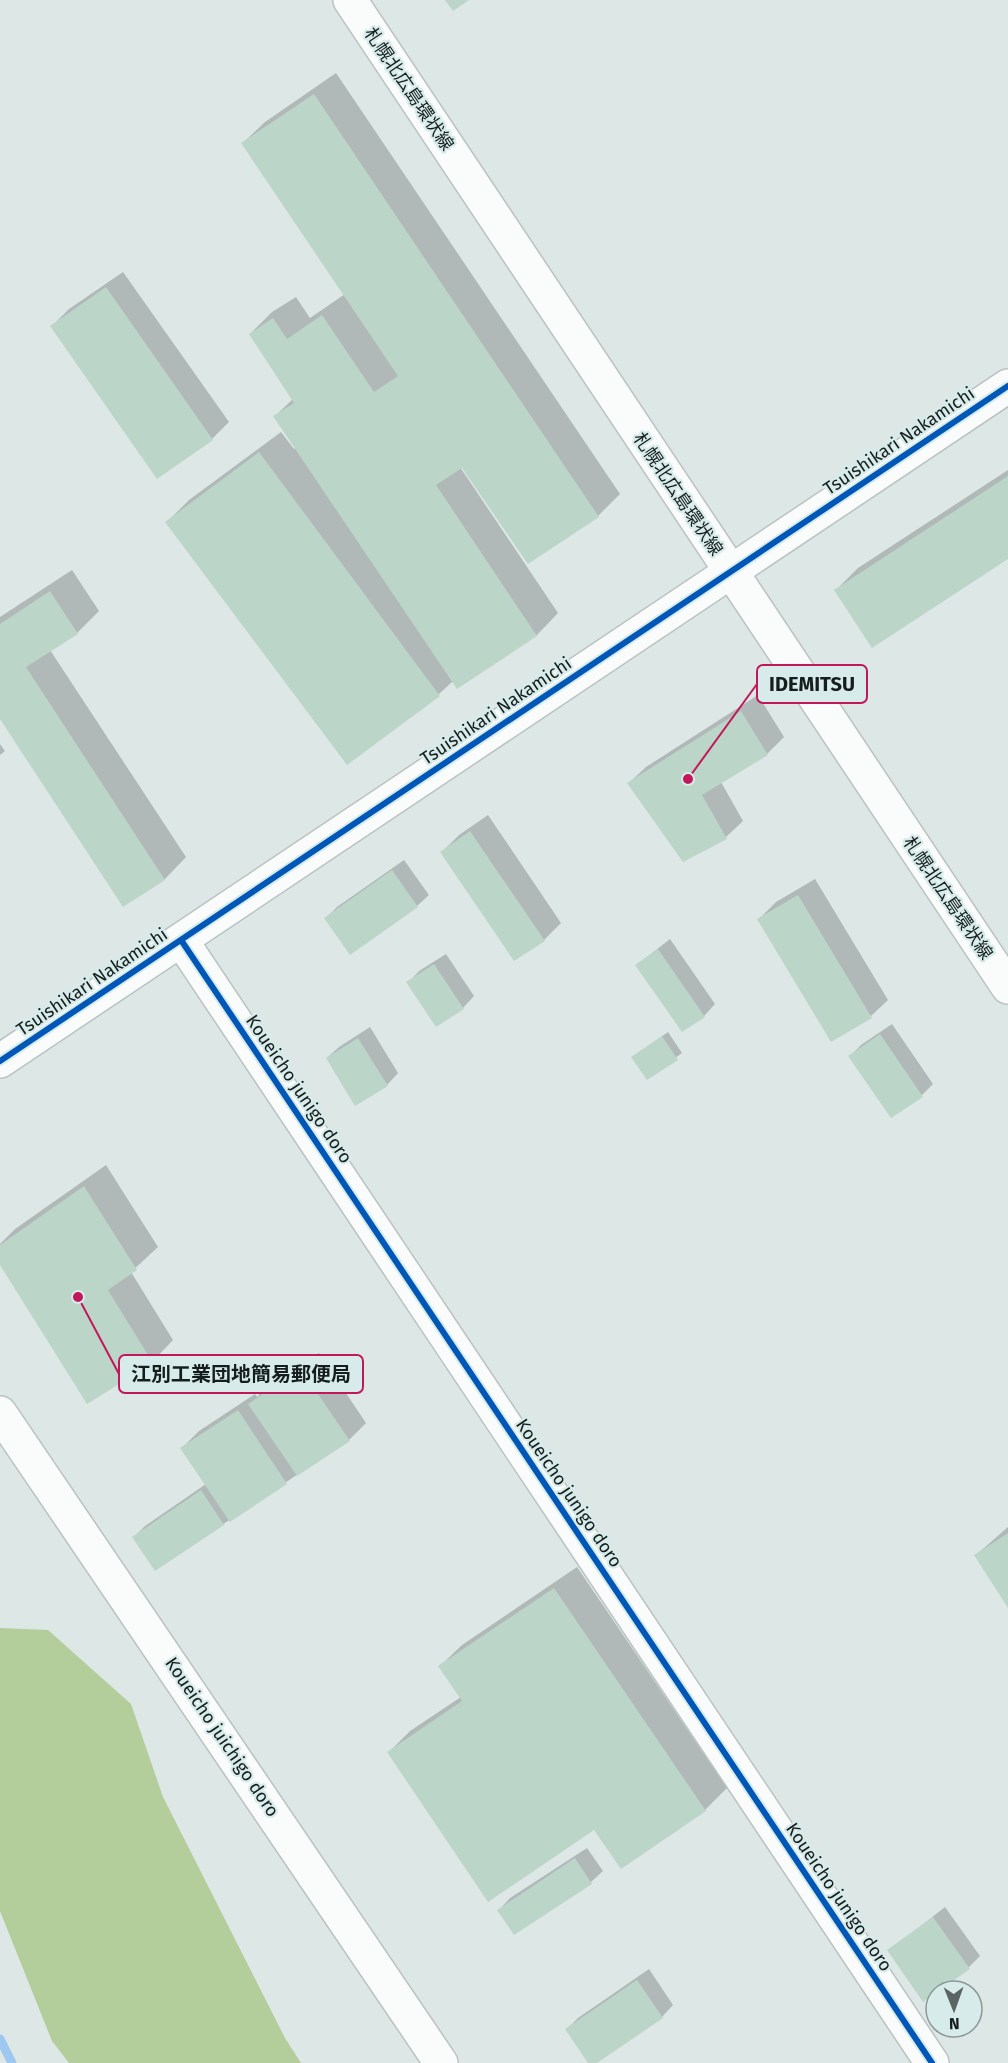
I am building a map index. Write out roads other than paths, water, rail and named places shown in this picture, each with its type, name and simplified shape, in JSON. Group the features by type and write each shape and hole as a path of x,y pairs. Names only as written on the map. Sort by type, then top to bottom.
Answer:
{"street":[{"name":"札幌北広島環状線","path":"350,0 1008,987"},
{"name":"Tsuishikari Nakamichi","path":"0,1061 1008,386"},
{"name":"Koueicho junigo doro","path":"181,940 932,2063"},
{"name":"Koueicho juichigo doro","path":"0,1413 441,2063"}],"waterway":[{"path":"0,2039 12,2063"}],"place":[{"name":"IDEMITSU","path":"688,779"},
{"name":"江別工業団地簡易郵便局","path":"78,1297"}]}
